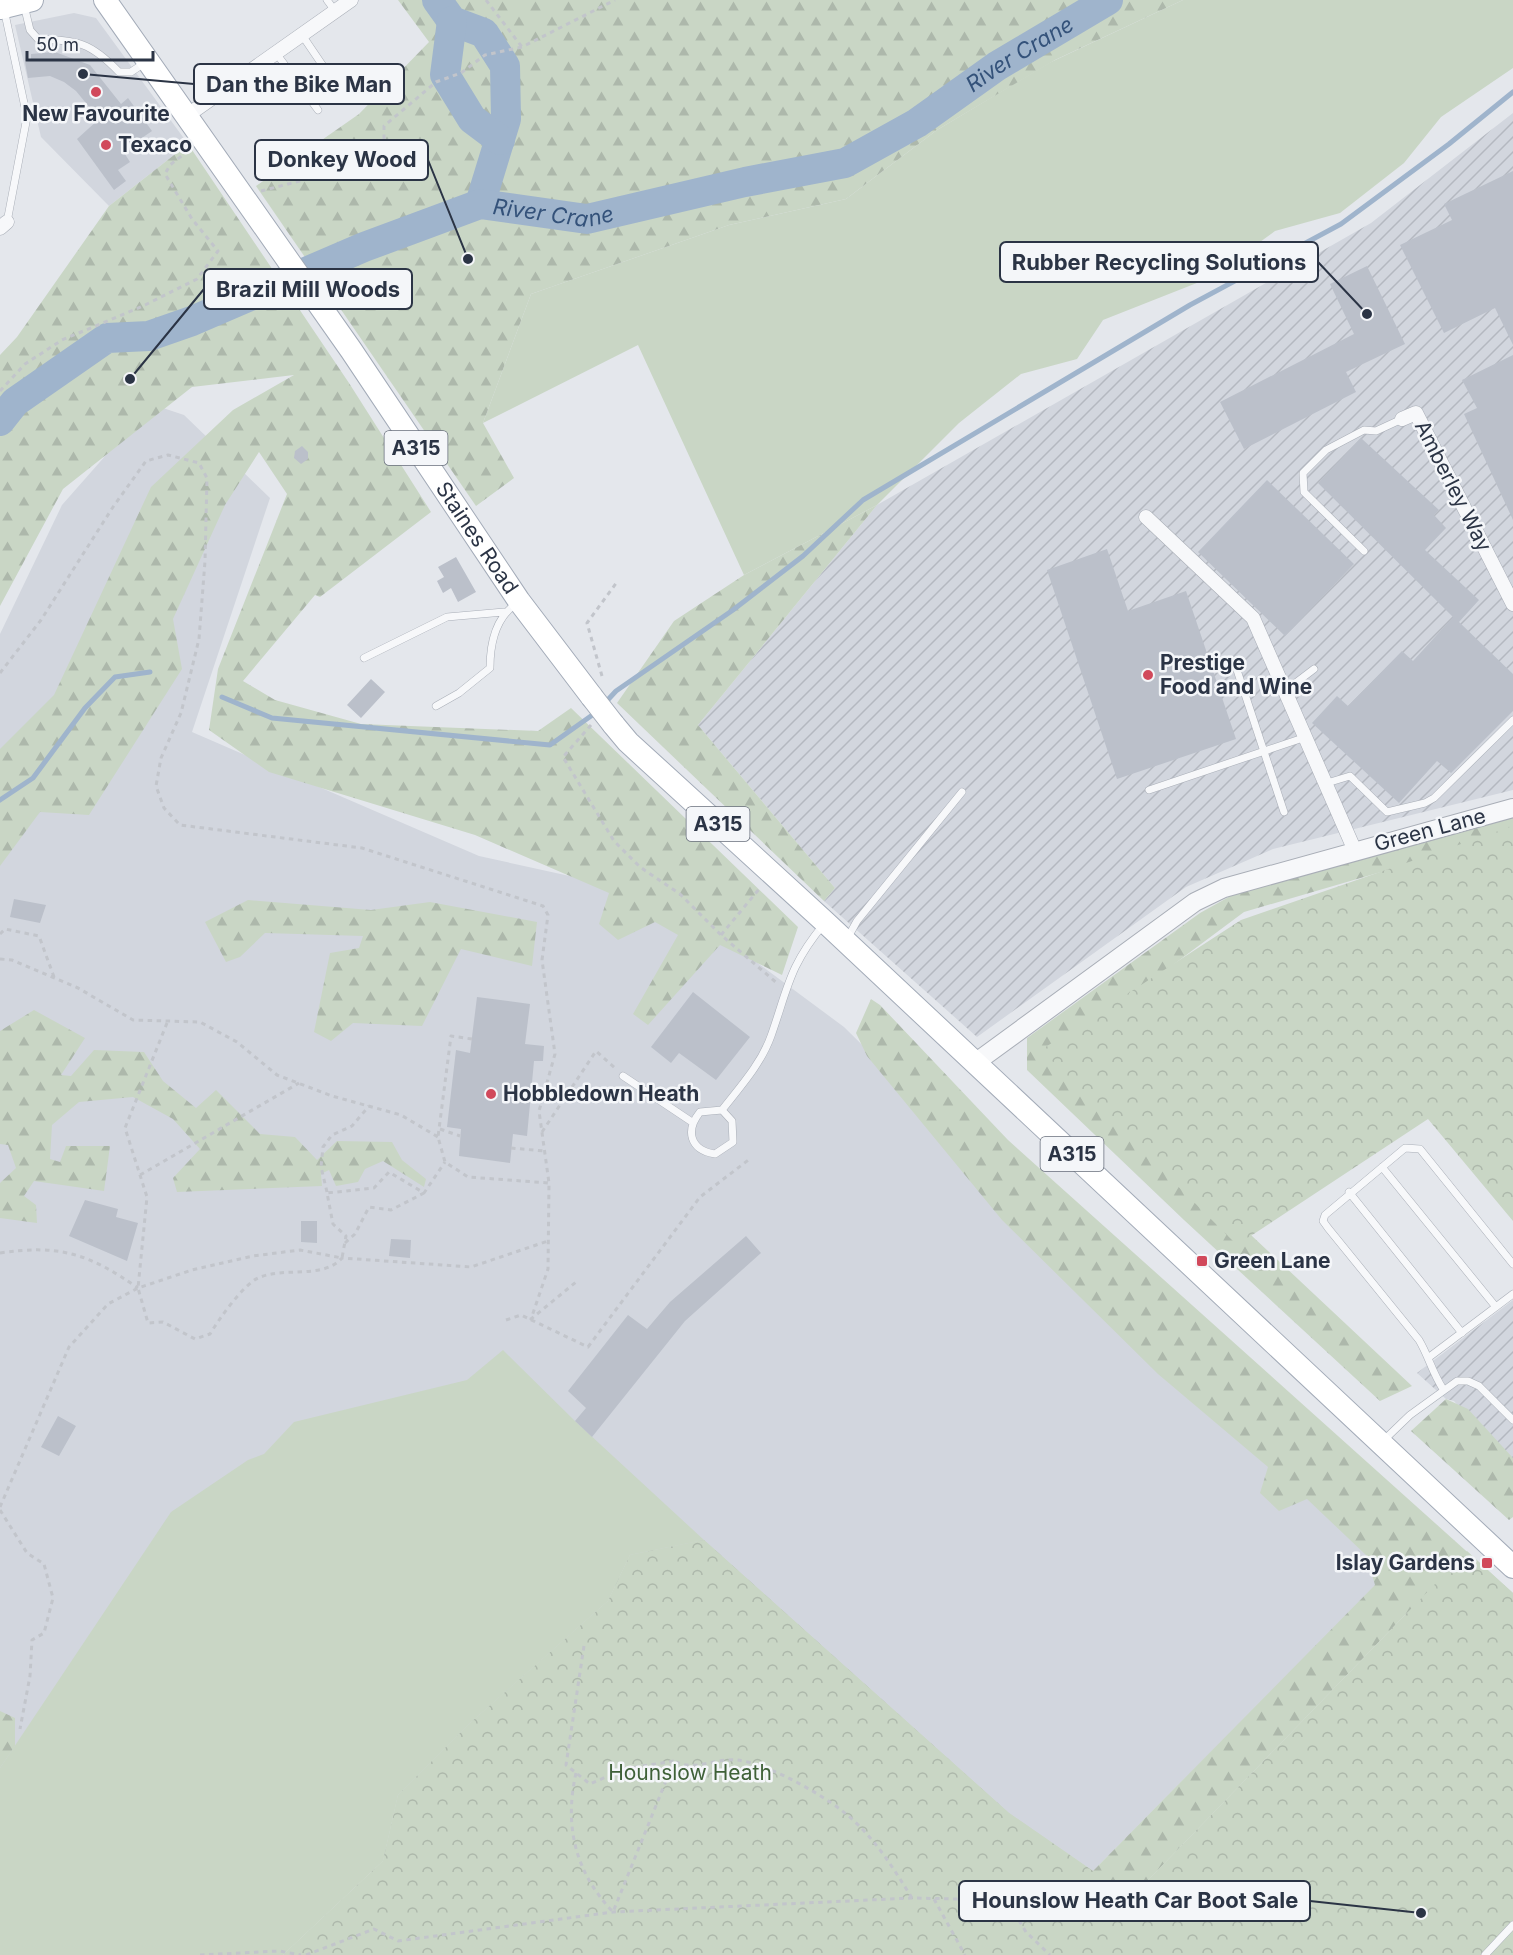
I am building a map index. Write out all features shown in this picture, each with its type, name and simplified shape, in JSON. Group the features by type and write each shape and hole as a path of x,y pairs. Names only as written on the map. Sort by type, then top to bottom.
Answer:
{"main road":[{"name":"A315","path":"105,0 202,140"},
{"name":"Staines Road","path":"202,140 312,296 512,607"},
{"name":"A315","path":"512,607 600,691 603,723 628,742 773,873 1380,1444 1510,1559"}],"street":[{"path":"185,117 302,35 331,6 351,0"},
{"name":"Amberley Way","path":"1402,419 1416,412 1513,604"},
{"path":"1146,517 1253,618 1355,850"},
{"name":"Green Lane","path":"975,1063 1195,902 1224,888 1513,808"}],"lane":[{"path":"15,4 38,39 69,40 99,51 119,72 131,72 147,62"},
{"path":"3,225 27,117 15,4"},
{"path":"302,35 340,91"},
{"path":"276,53 318,110"},
{"path":"1364,551 1304,492 1303,473 1326,450 1364,430 1376,431 1402,419"},
{"path":"364,658 447,617 512,607"},
{"path":"436,706 459,693 490,668 490,651 512,607"},
{"path":"1234,661 1284,812"},
{"path":"1285,692 1314,669"},
{"path":"1327,783 1350,776 1387,812 1425,803 1434,798 1513,720"},
{"path":"1149,790 1306,737"},
{"path":"846,941 857,921 962,792"},
{"path":"722,1110 732,1121 733,1142 715,1154 695,1147 690,1135 692,1122 700,1112 722,1110 757,1064 771,1037 785,988 796,962 825,922"},
{"path":"623,1076 692,1122"},
{"path":"1443,1389 1432,1372 1419,1340 1323,1221 1325,1215 1349,1192 1405,1148 1420,1149 1513,1264"},
{"path":"1382,1167 1496,1307"},
{"path":"1349,1192 1462,1334"},
{"path":"1428,1358 1513,1294"},
{"path":"1380,1444 1410,1415 1457,1381 1468,1381 1479,1386 1513,1420"},
{"path":"1485,1955 1513,1925"}],"path":[{"path":"486,0 522,47"},
{"path":"258,192 366,164 384,154 384,126 436,82 461,73 485,55 522,47 615,0"},
{"path":"0,391 25,364 62,340 197,279 218,251 192,219 165,174 170,165 202,140"},
{"path":"0,673 41,620 113,507 146,461 168,454 199,463 207,478 205,561 199,639 181,713 161,758 156,786 164,808 180,825 362,848 543,906 548,915 542,960 555,1054 539,1111 549,1183 548,1269 531,1319"},
{"path":"600,691 602,676 587,623 617,582"},
{"path":"603,723 563,757 614,841 640,867 680,894 771,980 785,988"},
{"path":"721,935 773,873"},
{"path":"0,934 5,930 39,936 55,978"},
{"path":"0,959 12,960 55,978 133,1020 167,1023 200,1022 237,1042 277,1075 369,1106 401,1114 438,1137"},
{"path":"167,1023 125,1128 147,1197 138,1288 148,1323 163,1322 195,1339 210,1334 222,1313 257,1278 289,1271 334,1267 342,1258 346,1236 333,1224 321,1167 323,1147 332,1135 352,1126 369,1106"},
{"path":"472,1039 451,1036 438,1137 445,1162 468,1177 549,1183"},
{"path":"542,1132 596,1051 623,1076"},
{"path":"140,1175 299,1083"},
{"path":"439,1129 460,1136"},
{"path":"511,1148 544,1151"},
{"path":"506,1320 521,1315 588,1347 700,1197 751,1158"},
{"path":"345,1244 355,1234 369,1207 391,1210 424,1192 445,1162"},
{"path":"327,1193 374,1188 389,1172 424,1192"},
{"path":"20,1729 30,1676 32,1640 44,1633 53,1598 44,1564 27,1553 0,1508 69,1347 108,1304 138,1288 192,1270 253,1256 300,1250 342,1258 471,1267 548,1241"},
{"path":"0,1253 53,1249 83,1257 115,1272 138,1288"},
{"path":"531,1319 576,1282"},
{"path":"584,1646 566,1765 590,1784 624,1769 674,1761 684,1767 736,1760 778,1771 853,1820 882,1851 912,1898"},
{"path":"613,1912 674,1761"},
{"path":"576,1773 570,1799 574,1850 600,1899 613,1912"},
{"path":"200,1955 279,1951 304,1955 374,1929 398,1941 613,1912 912,1898 934,1899 1003,1894 1026,1932 1050,1955"},
{"path":"934,1899 965,1955"}],"shaded area":[{"path":"74,13 96,18 188,144 109,206 41,137 15,25"},
{"path":"1513,113 1513,790 1273,849 1186,887 977,1037 824,901 835,888 698,725 877,505 1371,223"},
{"path":"151,404 184,415 270,498 192,732 479,856 670,898 844,1027 1393,1568 1093,1871 630,1555 608,1601 398,1795 383,1861 0,1928 0,634 62,505"},
{"path":"1513,1300 1513,1472 1454,1401 1446,1399 1417,1373"}],"green space":[{"path":"398,0 1183,0 1055,60 937,130 846,199 729,225 531,294 483,423 514,478 476,506 256,186 359,114 429,42"},
{"path":"1183,0 1513,0 1513,68 1441,117 1404,163 1340,213 1275,231 1212,277 1103,320 1077,359 1021,374 959,423 877,505 744,575 638,345 483,423 531,294 729,225 846,199 937,130 1049,63"},
{"path":"188,144 349,383 431,512 320,597 315,595 243,681 275,700 361,724 538,731 571,708 798,927 782,975 720,945 648,1025 633,1014 678,935 655,922 618,940 599,924 609,893 475,835 269,772 209,730 218,669 287,494 259,452 225,505 173,619 182,669 89,815 40,812 0,866 0,749 54,695 151,487 233,410 294,375 192,387 63,489 0,606 0,355 17,337 109,206"},
{"path":"877,505 698,725 835,888 824,901 617,703 674,621 744,575"},
{"path":"1513,817 1513,853 1504,836 1244,912 1056,1052 1412,1386 1380,1401 1184,1220 1027,1070 1027,1038 1200,913 1243,889"},
{"path":"1513,826 1513,1221 1428,1119 1237,1245 1041,1050 1241,920"},
{"path":"248,900 371,910 430,902 537,922 532,966 461,949 422,1026 353,1023 331,1041 314,1032 330,953 359,948 363,936 265,933 240,957 226,962 205,922"},
{"name":"Hounslow Heath","path":"871,999 880,1005 1008,1140 1513,1593 1407,1613 1098,1932 283,1955 383,1861 398,1795 468,1725 608,1601 630,1555 704,1540 1009,1813 1093,1871 1375,1585 1367,1556 1307,1499 1279,1511 1260,1493 1268,1467 1158,1374 1002,1220 867,1056 856,1033"},
{"path":"34,1010 85,1038 61,1075 71,1076 94,1050 144,1052 163,1081 196,1108 216,1090 260,1134 295,1137 317,1160 337,1141 392,1142 402,1160 426,1179 424,1187 383,1161 365,1169 358,1182 336,1186 329,1170 321,1174 322,1186 177,1192 173,1178 200,1149 173,1119 133,1097 79,1102 52,1125 50,1159 60,1162 66,1146 110,1146 104,1191 34,1181 24,1196 36,1205 37,1223 0,1218 0,1183 16,1168 8,1145 0,1144 0,1031"},
{"path":"503,1350 575,1421 704,1540 630,1555 608,1601 468,1725 398,1795 383,1861 283,1955 0,1955 0,1768 171,1512 248,1460 264,1454 294,1422 467,1380"},
{"path":"1446,1399 1468,1409 1513,1458 1513,1517 1509,1520 1411,1431"},
{"name":"Hounslow Heath","path":"704,1540 1009,1813 1093,1871 1121,1908 1467,1551 1513,1593 1513,1955 283,1955 383,1861 398,1795 468,1725 608,1601 630,1555"},
{"path":"0,1711 15,1718 15,1746 0,1768"}],"building":[{"path":"55,52 90,65 121,104 128,98 152,131 123,151 130,162 118,170 126,181 114,190 77,139 99,119 76,91 64,82 50,76 28,78 25,62 31,60 31,54"},
{"path":"1513,171 1513,345 1495,308 1444,333 1400,245 1452,220 1444,204"},
{"path":"1367,266 1405,344 1346,372 1356,392 1244,449 1220,402 1354,334 1330,284"},
{"path":"1513,355 1513,520 1464,414 1477,408 1462,380"},
{"path":"1361,438 1439,510 1434,515 1446,528 1425,550 1479,600 1459,622 1513,674 1513,711 1451,773 1437,761 1399,803 1312,723 1337,696 1348,706 1402,651 1413,661 1453,617 1318,483"},
{"path":"302,446 308,452 308,459 301,464 294,458 295,451"},
{"path":"1267,480 1354,564 1285,636 1198,552"},
{"name":"Prestige Food and Wine","path":"1107,549 1128,611 1186,591 1236,739 1117,779 1047,570"},
{"path":"456,557 476,592 458,602 451,588 443,593 437,581 444,577 438,567"},
{"path":"371,679 385,692 361,718 347,705"},
{"path":"14,899 46,905 40,923 10,917"},
{"path":"693,992 750,1037 716,1080 679,1053 671,1063 651,1047"},
{"name":"Hobbledown Heath","path":"477,997 530,1004 525,1044 544,1046 543,1061 534,1061 527,1136 513,1134 510,1163 459,1156 461,1129 447,1127 456,1050 470,1053"},
{"path":"85,1200 118,1209 116,1217 138,1223 127,1261 69,1236"},
{"path":"301,1221 317,1221 317,1243 301,1242"},
{"path":"746,1236 761,1253 685,1321 592,1437 575,1421 586,1408 568,1391 628,1315 647,1329 670,1302"},
{"path":"391,1239 411,1240 410,1258 389,1256"},
{"path":"58,1416 76,1426 59,1456 41,1447"}],"waterway":[{"path":"437,0 452,21 484,33 505,66 506,119 480,204"},
{"name":"River Crane","path":"0,421 15,402 107,338 149,336 192,321 364,247 480,204 587,219 745,182 845,163 917,123 997,66 1108,0"},
{"path":"452,21 445,75 472,119 500,140"},
{"path":"604,704 616,691 733,610 803,556 863,500 1190,305 1341,224 1449,144 1513,92"},
{"path":"0,800 33,778 85,708 115,677 150,672"},
{"path":"222,697 272,718 550,745 598,711"}],"place":[{"name":"Dan the Bike Man","path":"83,74"},
{"name":"New Favourite","path":"96,92"},
{"name":"Texaco","path":"106,145"},
{"name":"Donkey Wood","path":"468,259"},
{"name":"Rubber Recycling Solutions","path":"1367,314"},
{"name":"Brazil Mill Woods","path":"130,379"},
{"name":"Prestige Food and Wine","path":"1148,675"},
{"name":"Hobbledown Heath","path":"491,1094"},
{"name":"Green Lane","path":"1202,1261"},
{"name":"Islay Gardens","path":"1487,1563"},
{"name":"Hounslow Heath Car Boot Sale","path":"1421,1913"}]}
